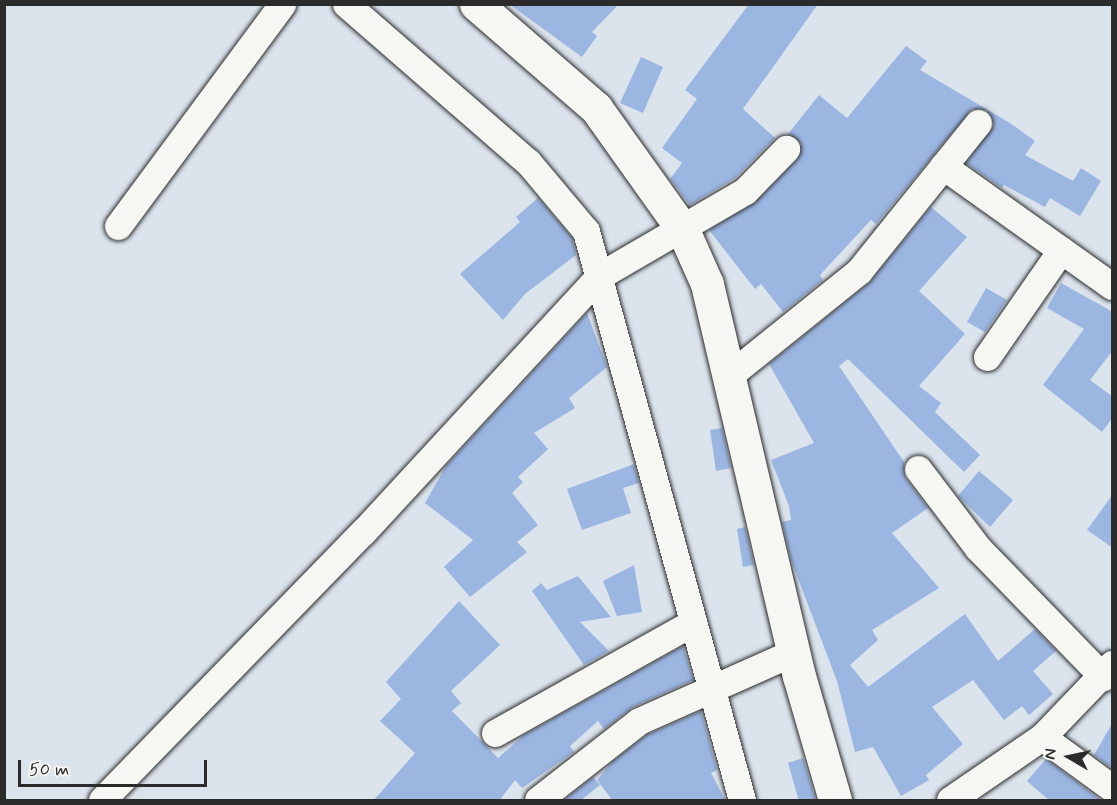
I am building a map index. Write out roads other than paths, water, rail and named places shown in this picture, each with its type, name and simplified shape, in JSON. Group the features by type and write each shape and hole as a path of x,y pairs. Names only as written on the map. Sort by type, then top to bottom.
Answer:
{"main road":[{"path":"476,4 596,108 671,236 707,284 731,374 794,652 835,801"}],"street":[{"path":"118,226 282,4"},
{"path":"346,4 559,192 586,231 606,272 692,623 742,801"},
{"path":"731,374 859,271 978,123"},
{"path":"102,801 363,532 606,272 745,191 786,149"},
{"path":"943,165 1113,286"},
{"path":"987,357 1061,250"},
{"path":"918,469 978,548 1108,670 1041,737 950,801"},
{"path":"495,733 692,623"},
{"path":"538,801 639,721 794,652"},
{"path":"1041,737 1113,788"}]}
